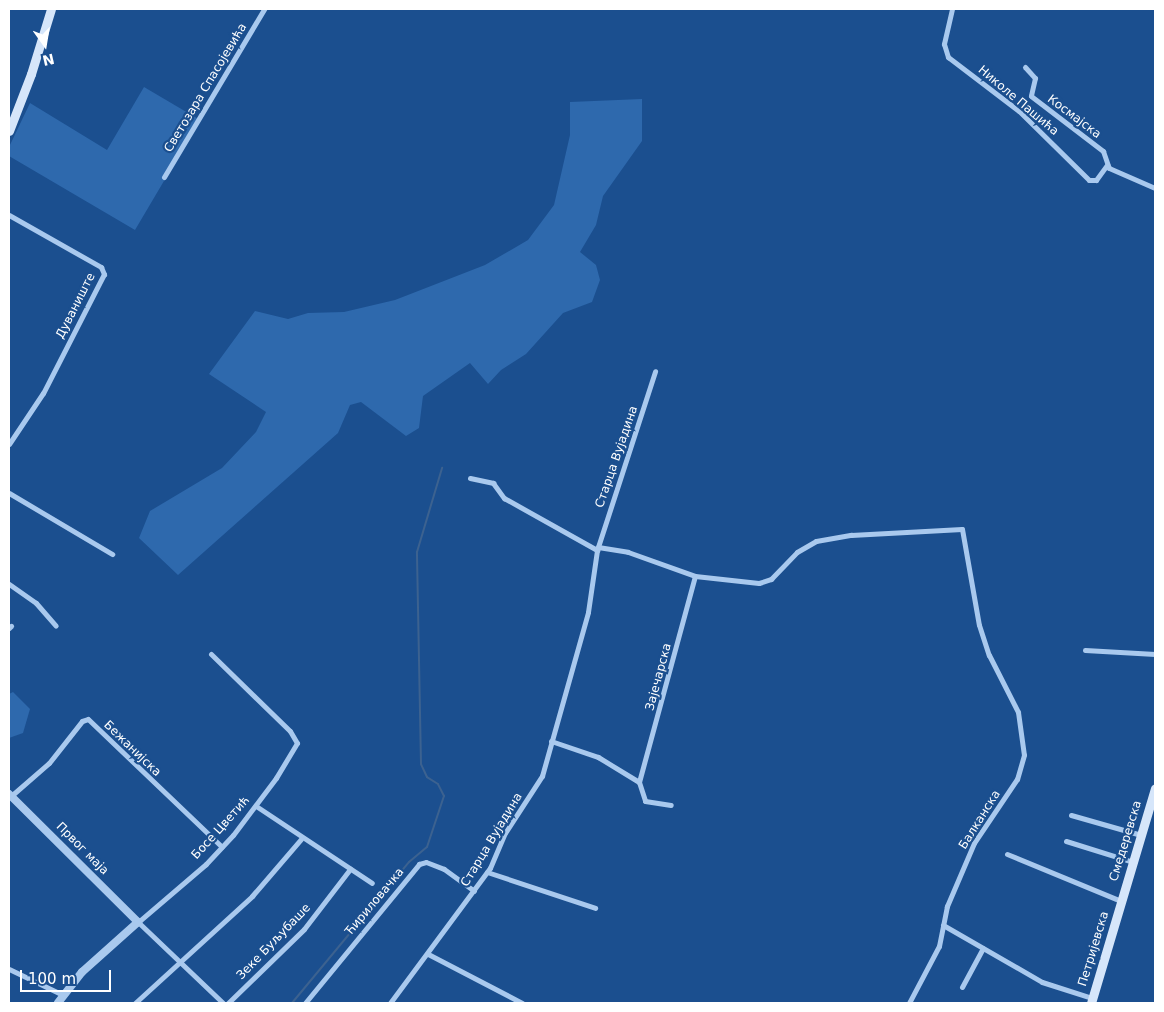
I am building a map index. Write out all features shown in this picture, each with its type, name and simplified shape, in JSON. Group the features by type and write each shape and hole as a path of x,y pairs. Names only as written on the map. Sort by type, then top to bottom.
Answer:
{"main road":[{"path":"9,128 51,9"},
{"name":"Смедеревска","path":"1122,901 1155,788"},
{"name":"Петријевска","path":"1092,1001 1122,901"}],"street":[{"name":"Светозара Спасојевића","path":"164,177 264,9"},
{"name":"Николе Пашића","path":"952,9 944,44 948,57 1019,111 1089,180 1096,180 1107,165"},
{"name":"Космајска","path":"1025,67 1036,78 1031,96 1103,151 1107,165"},
{"path":"1107,165 1155,188"},
{"name":"Дуваниште","path":"9,215 101,267 104,274 43,393 9,444"},
{"name":"Старца Вујадина","path":"390,1003 487,872 505,833 538,783 588,612 597,548 655,371"},
{"path":"470,478 493,483 504,498 597,548 628,552 695,576"},
{"path":"9,493 112,554"},
{"name":"Балканска","path":"695,576 766,582 806,546 828,538 962,530 979,624 998,675 1022,724 1023,763 1005,801 974,843 947,906 931,966 909,1003"},
{"name":"Зајечарска","path":"639,782 695,576"},
{"path":"9,584 36,603 56,626"},
{"path":"1085,650 1155,654"},
{"name":"Босе Цветић","path":"58,1003 82,972 222,847 256,806 296,748 296,740 211,654"},
{"name":"Бежанијска","path":"10,795 49,763 82,721 88,720 222,847"},
{"path":"551,741 598,757 639,782 645,800 671,806"},
{"name":"Првог маја","path":"10,795 138,922"},
{"path":"256,806 301,839 372,883"},
{"path":"1071,815 1141,835"},
{"path":"135,1003 252,896 301,839"},
{"path":"1066,841 1133,862"},
{"path":"1007,854 1122,901"},
{"name":"Ћириловачка","path":"305,1003 419,864 426,862 444,869 474,891"},
{"name":"Зеке Буљубаше","path":"228,1003 304,929 350,869"},
{"path":"487,872 595,908"},
{"path":"138,922 223,1003"},
{"path":"943,925 1047,985 1092,1001"},
{"path":"962,987 983,948"},
{"path":"428,954 522,1003"},
{"path":"9,969 63,995"}],"shaded area":[{"path":"144,87 200,120 135,230 9,156 9,147 30,103 107,150"},
{"path":"642,99 642,141 603,196 596,225 580,252 596,265 600,280 592,302 563,313 526,354 501,370 488,384 470,363 423,396 419,428 406,436 361,402 350,405 338,433 178,575 139,538 150,511 222,468 256,432 266,412 209,374 255,311 288,319 308,313 344,312 395,300 485,265 528,240 554,205 570,135 570,102"},
{"path":"13,692 30,709 23,733 9,738 9,694"}],"waterway":[{"path":"292,1003 409,862 427,847 444,796 438,784 427,777 421,764 417,552 442,468"}]}
